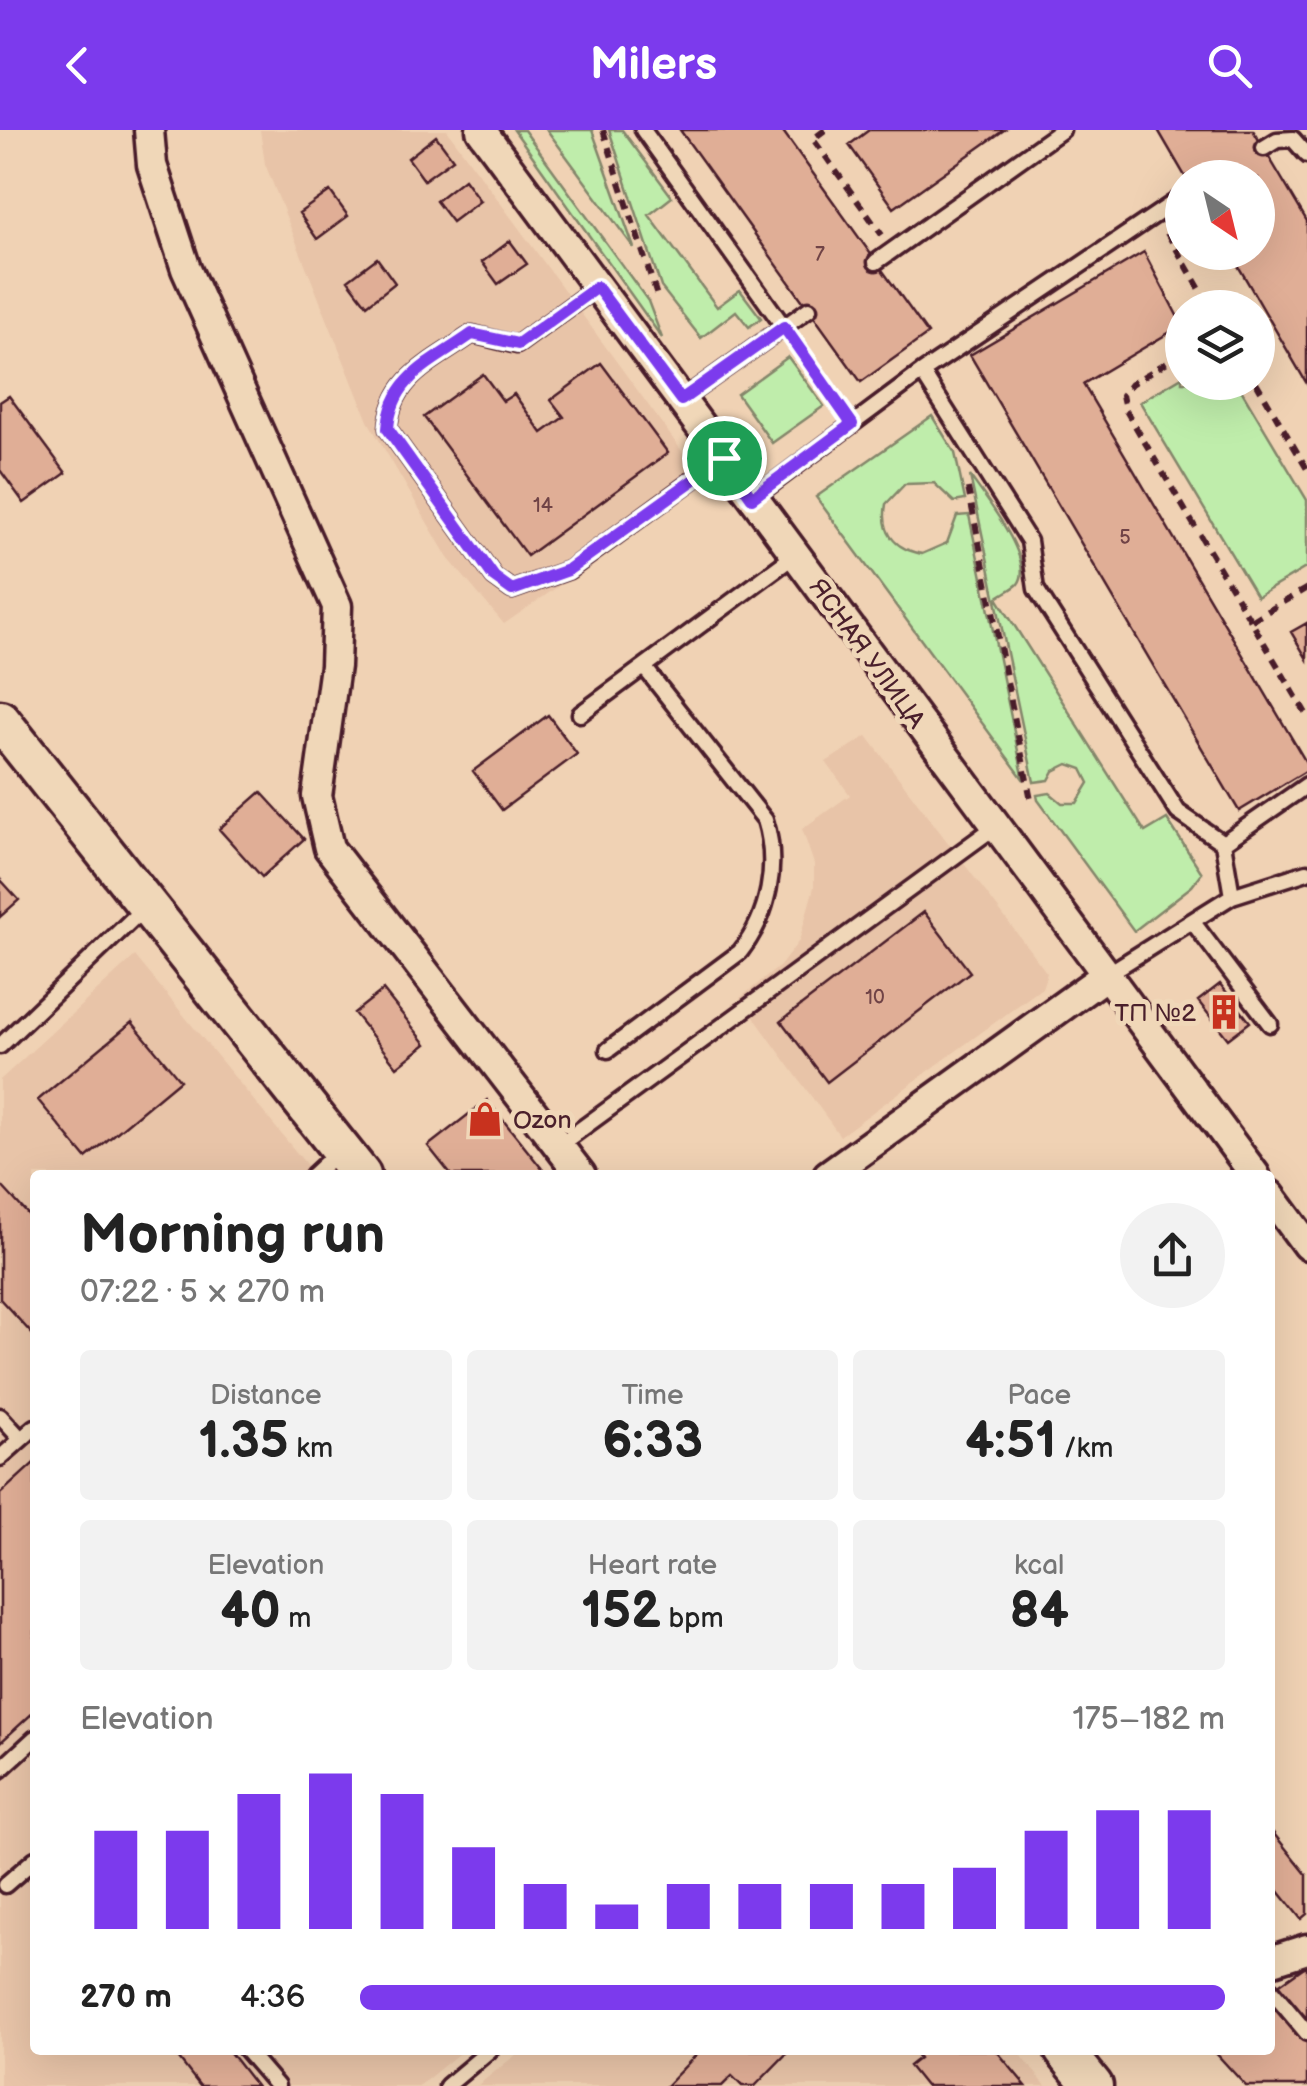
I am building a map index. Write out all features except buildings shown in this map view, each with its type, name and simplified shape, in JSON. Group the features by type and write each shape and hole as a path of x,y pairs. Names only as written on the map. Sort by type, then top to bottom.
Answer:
{"street":[{"path":"149,130 152,165 186,269 337,606 335,666 317,796 329,848 577,1170"},
{"name":"ЯСНАЯ УЛИЦА","path":"481,130 1251,1170"},
{"path":"0,720 351,1162"},
{"path":"835,1170 1106,975"},
{"path":"1275,1203 1307,1245"},
{"path":"1275,1960 1307,1949"},
{"path":"1068,2055 1093,2086"}],"lane":[{"path":"643,130 784,327"},
{"path":"876,262 1062,130"},
{"path":"1264,148 1277,140 1293,139 1307,156"},
{"path":"752,498 922,372 1165,208"},
{"path":"597,287 518,344 472,334 402,384 390,404 388,429 494,577 512,590 568,570 724,458"},
{"path":"681,400 809,310"},
{"path":"922,372 1029,541 1036,589 1178,812 1222,843 1232,896"},
{"path":"580,714 795,555"},
{"path":"608,1050 740,952 754,934 770,875 773,845 765,820 644,666"},
{"path":"1222,843 1307,785"},
{"path":"558,1146 996,826"},
{"path":"1106,975 1232,896 1306,877"},
{"path":"0,1046 146,907"},
{"path":"1192,921 1270,1024"},
{"path":"327,1170 351,1162"},
{"path":"0,1416 21,1439"},
{"path":"0,1458 30,1431"},
{"path":"0,1770 30,1743"},
{"path":"4,1886 30,1863"},
{"path":"1275,1995 1307,2033"},
{"path":"250,2055 276,2086"},
{"path":"447,2086 484,2055"}],"path":[{"path":"603,130 658,298"},
{"path":"807,130 893,250"},
{"path":"813,139 826,130"},
{"path":"1156,214 1200,290"},
{"path":"784,327 852,424"},
{"path":"1165,363 1130,384 1122,395 1125,409 1307,715"},
{"path":"1267,400 1307,469"},
{"path":"966,481 1032,805"},
{"path":"1251,621 1307,588"}],"shaded area":[{"path":"260,130 447,130 706,484 504,624 448,558 368,421 265,164"},
{"path":"867,736 1047,973 1042,988 840,1136 740,998 780,966 799,941 814,887 814,864 802,829 850,795 826,762"},
{"path":"135,956 311,1170 30,1170 30,2055 457,2055 419,2086 0,2086 0,1080"},
{"path":"516,2055 1021,2055 1046,2086 477,2086"}],"green space":[{"path":"514,130 524,130 648,301 662,338"},
{"path":"547,130 592,130 634,248"},
{"path":"609,130 622,130 672,197 649,215 717,307 740,290 761,318 749,327 736,311 701,338 661,287"},
{"path":"788,357 824,406 772,443 737,394"},
{"path":"1165,387 1165,400 1247,400 1307,500 1307,567 1257,597 1140,402"},
{"path":"932,416 955,453 965,500 954,502 934,483 905,484 886,504 888,531 904,548 922,554 947,543 957,516 969,515 1024,780 816,497"},
{"path":"970,476 1006,529 1020,560 1022,574 1018,584 997,598 1145,832 1167,819 1202,873 1192,886 1134,931 1038,800 1037,795 1050,793 1062,803 1077,803 1089,783 1082,769 1068,764 1054,771 1049,780 1034,782"}],"place":[{"name":"ТП №2","path":"1224,1012"},
{"name":"Ozon","path":"485,1119"}],"route":[{"path":"597,287 681,400 784,327 852,424 752,498 724,458 568,570 546,582 512,590 494,577 388,429 390,404 402,384 472,334 518,344 597,287"}]}
